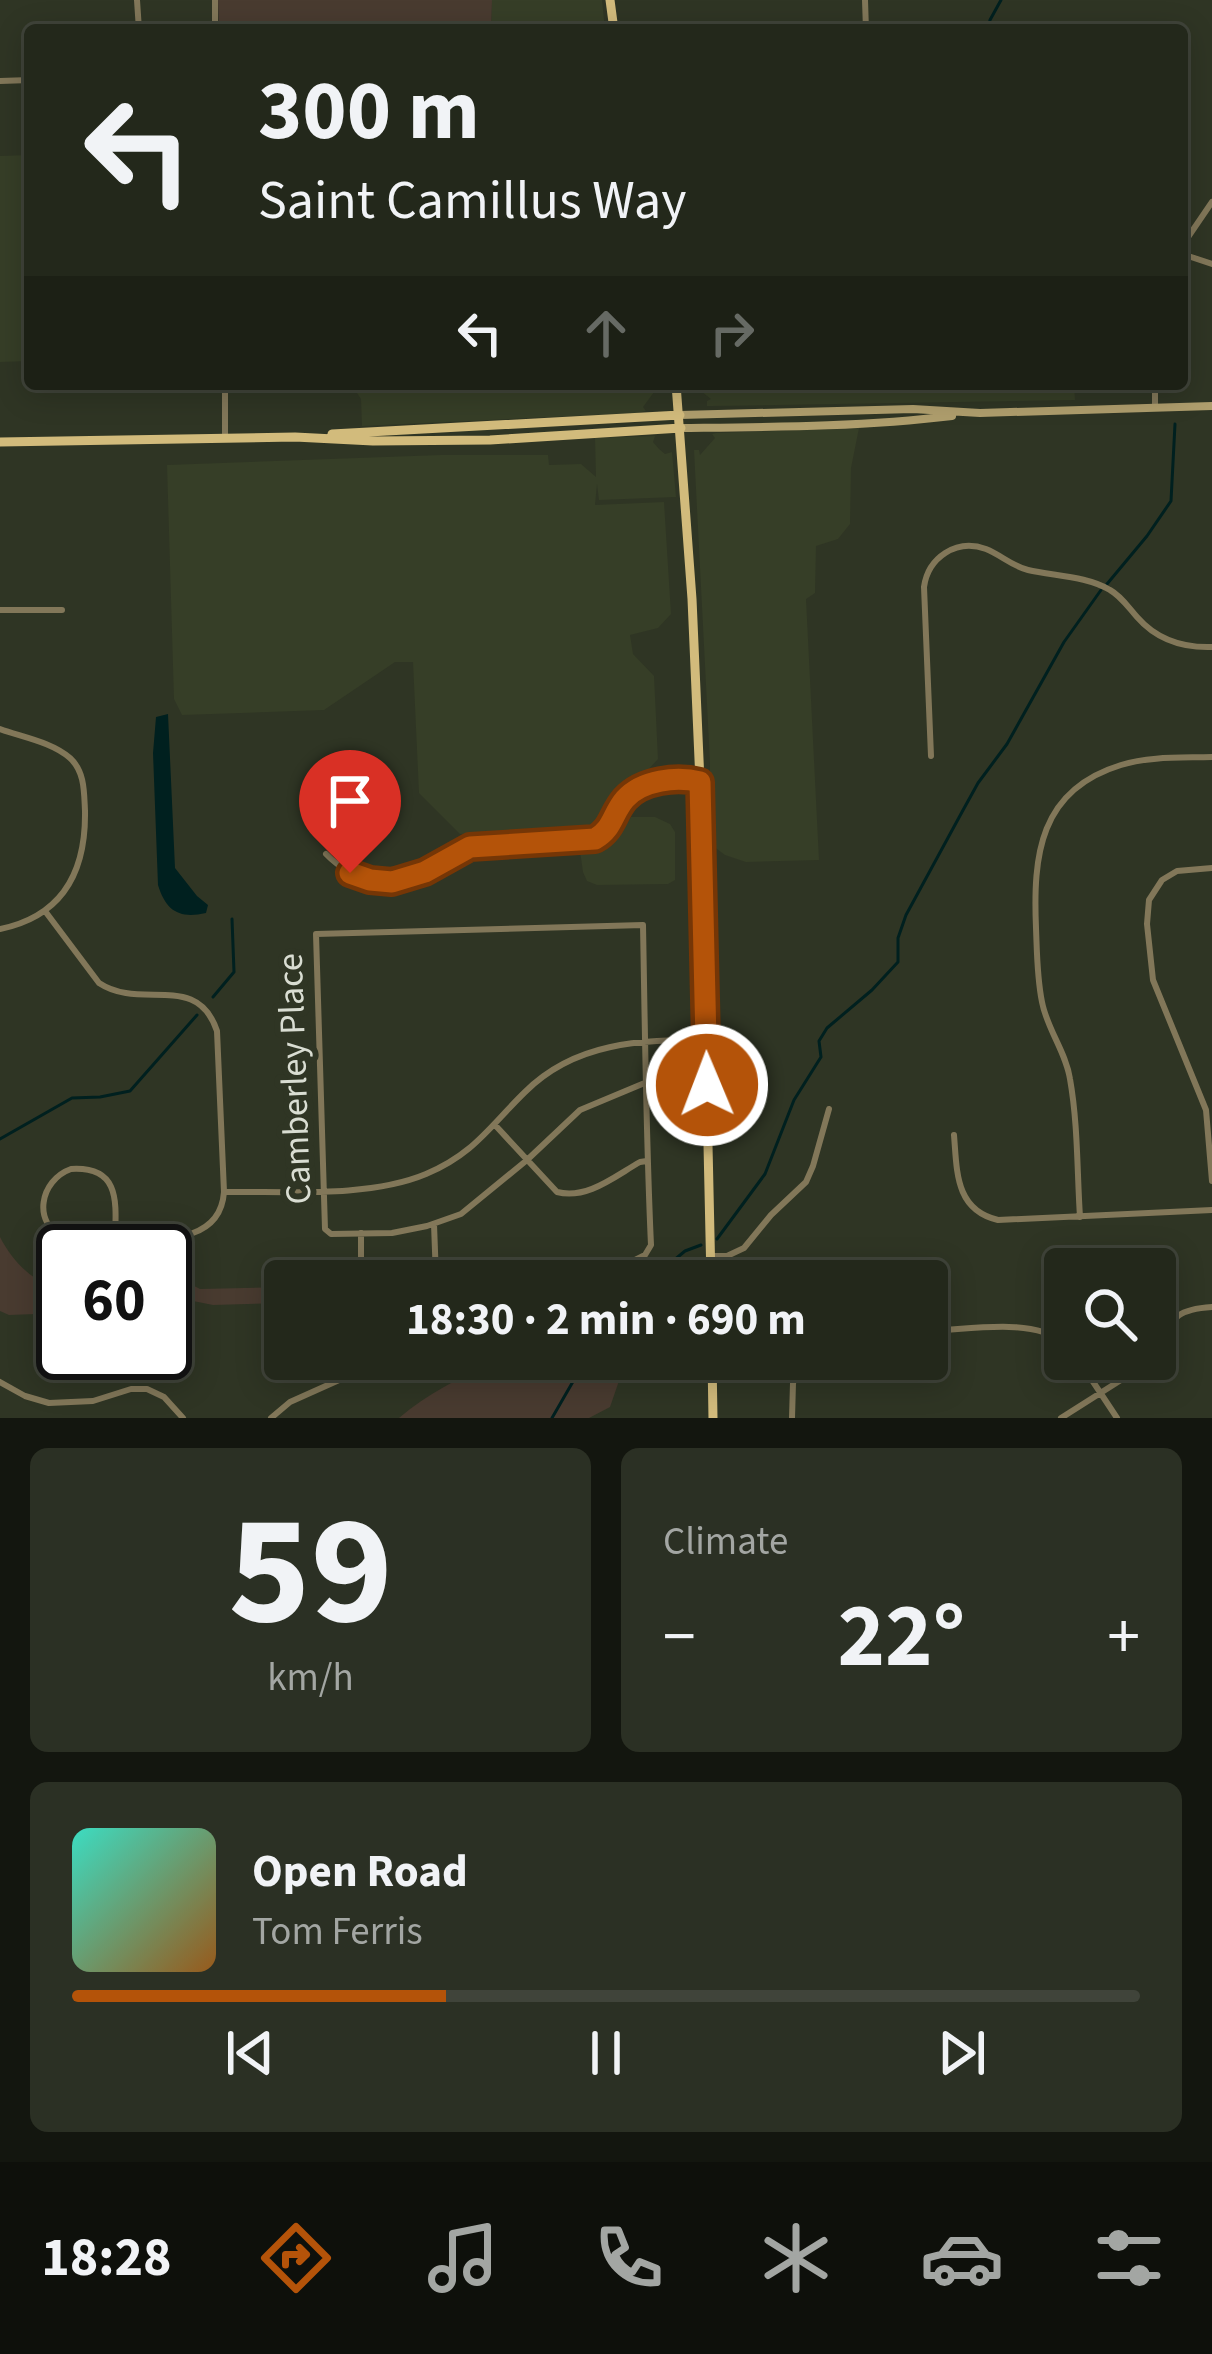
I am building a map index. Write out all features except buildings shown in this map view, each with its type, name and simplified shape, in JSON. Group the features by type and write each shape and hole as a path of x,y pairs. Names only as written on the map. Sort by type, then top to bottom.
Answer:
{"main road":[{"path":"677,390 700,782 710,1260"},
{"path":"295,437 680,415 1212,406"},
{"path":"0,442 295,437 490,440 681,428 912,422 978,413"},
{"path":"712,1380 713,1418"}],"street":[{"path":"1188,240 1212,202"},
{"path":"224,390 225,438"},
{"path":"1155,390 1156,407"},
{"path":"931,756 924,587 933,563 952,549 982,548 1025,569 1105,587 1163,638 1212,647"},
{"path":"0,610 62,610"},
{"path":"0,730 57,749 72,760 84,783 86,841 76,873 59,898 33,919 0,929"},
{"path":"1080,1217 1071,1082 1040,990 1034,889 1041,842 1067,798 1097,775 1132,762 1212,757"},
{"path":"326,854 350,873 370,880 408,879 470,847 595,839 608,830 627,796 640,787 700,782"},
{"path":"1212,868 1168,875 1152,892 1147,910 1153,980 1207,1110 1212,1181"},
{"path":"45,911 92,976 108,989 189,997 213,1020 219,1041 224,1192 220,1211 208,1226 192,1234"},
{"name":"Camberley Place","path":"646,1040 643,925 316,934 325,1229 331,1234 392,1233 461,1214 580,1110 647,1082"},
{"path":"224,1192 387,1186 428,1173 472,1148 525,1091 563,1064 603,1047 646,1040 706,1040"},
{"path":"635,1260 651,1245 646,1040"},
{"path":"710,1256 728,1256 744,1248 806,1182 829,1109"},
{"path":"495,1125 557,1192 570,1196 647,1161"},
{"path":"954,1135 965,1200 979,1214 998,1220 1212,1210"},
{"path":"71,1169 101,1174 115,1196 116,1240 69,1240 53,1230 43,1203 49,1183 71,1169"},
{"path":"434,1223 435,1260"},
{"name":"Camberley Place","path":"361,1233 361,1260"},
{"path":"1176,1316 1212,1307"},
{"path":"948,1330 1027,1327 1044,1331"},
{"path":"272,1418 290,1402 339,1380"},
{"path":"792,1418 794,1380"},
{"path":"1092,1380 1117,1418"},
{"path":"1060,1418 1123,1380"},
{"path":"0,1382 32,1400 49,1403 93,1401 147,1389 164,1397 183,1418"}],"shaded area":[{"path":"218,0 492,0 491,24 219,24"},
{"path":"492,0 602,0 604,24 491,24"},
{"path":"24,155 24,361 0,362 0,156"},
{"path":"656,390 643,407 646,411 637,413 362,426 357,393"},
{"path":"699,390 1074,390 1075,400 707,406 711,399"},
{"path":"859,428 851,468 850,524 838,539 816,546 815,593 806,599 819,860 746,862 709,843 710,763 694,450 700,455 716,433"},
{"path":"655,436 653,442 659,449 672,452 676,497 599,500 597,484 595,505 664,502 671,614 658,628 630,635 633,654 654,676 658,759 590,828 460,834 419,793 413,662 395,662 324,710 182,715 174,699 167,465 548,455 549,465 581,464 596,477 595,438"},
{"path":"631,817 655,817 670,824 675,832 675,880 597,885 587,881 580,851 600,850 615,840"},
{"path":"0,1237 36,1278 36,1314 0,1311"},
{"path":"192,1285 200,1289 264,1287 264,1304 192,1301"},
{"path":"456,1380 619,1380 610,1407 589,1418 399,1418"}],"water":[{"path":"168,714 175,868 208,905 206,913 197,915 175,911 158,885 153,753 156,717"}],"waterway":[{"path":"989,24 1001,0"},
{"path":"1107,584 1171,501 1175,424"},
{"path":"717,1239 765,1174 794,1100 821,1057 819,1041 827,1028 898,962 898,938 906,915 962,812 1007,744 1064,642 1101,590"},
{"path":"213,997 234,972 232,919"},
{"path":"0,1139 72,1098 130,1091 197,1015"},
{"path":"674,1260 701,1245"},
{"path":"552,1418 574,1380"}],"route":[{"path":"350,873 392,882 425,872 470,847 595,839 608,830 627,796 640,787 663,779 700,782 707,1085"}]}
